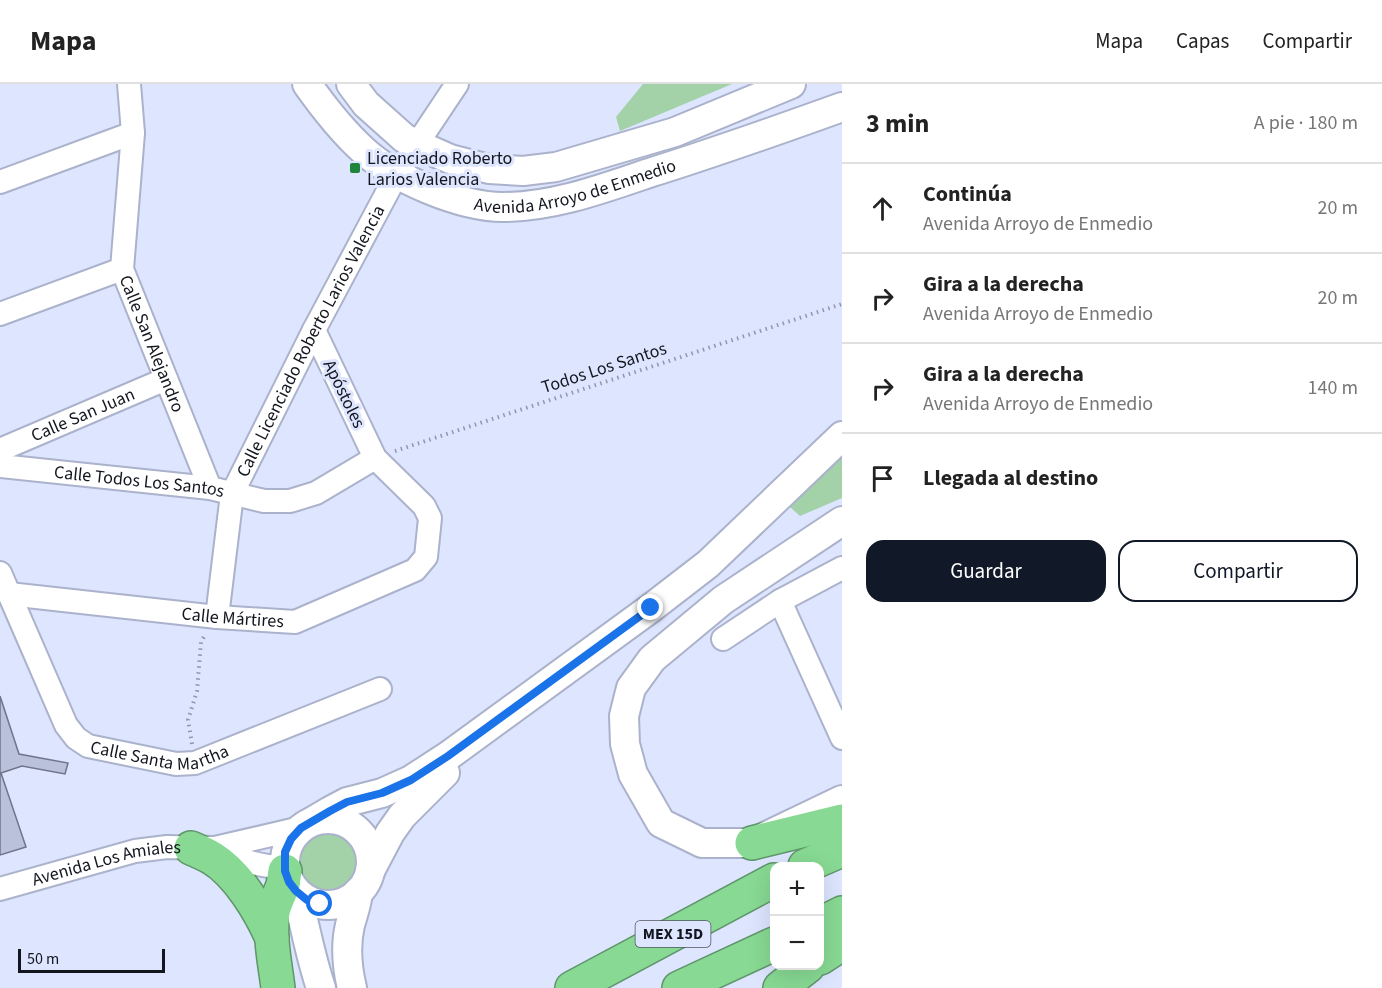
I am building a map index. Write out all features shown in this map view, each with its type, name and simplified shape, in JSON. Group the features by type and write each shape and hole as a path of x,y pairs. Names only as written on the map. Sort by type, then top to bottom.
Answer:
{"highway":[{"path":"752,843 842,821"},
{"path":"203,848 230,874 255,905 272,938"},
{"path":"816,862 842,850"},
{"path":"278,988 272,938 273,912 276,900 288,876"},
{"name":"MEX 15D","path":"572,988 770,882"},
{"path":"824,922 842,914"},
{"path":"824,955 842,945"},
{"name":"MEX 15D","path":"679,988 770,946"},
{"path":"780,988 803,970"}],"street":[{"name":"Calle San Alejandro","path":"129,84 133,133 122,269 166,379 221,491"},
{"name":"Avenida Arroyo de Enmedio","path":"307,84 332,118 364,151 397,174 437,193 477,205 502,207 525,206 574,197 687,161 842,107"},
{"name":"Avenida Arroyo de Enmedio","path":"351,84 366,104 404,138 450,159 489,169 523,171 556,167 675,132 791,84"},
{"name":"Calle Licenciado Roberto Larios Valencia","path":"217,617 221,491 314,330 397,174 457,84"},
{"path":"675,132 687,161"},
{"path":"0,182 133,133"},
{"path":"0,314 122,269"},
{"name":"Apóstoles","path":"314,330 375,458"},
{"name":"Calle San Juan","path":"0,450 166,379"},
{"path":"321,988 309,949 304,921 288,876 285,852 291,839 307,825 347,802 382,793 411,780 448,756 651,608 708,564 842,436"},
{"name":"Calle Todos Los Santos","path":"0,466 221,491 264,501 290,501 316,493 375,458"},
{"name":"Calle Mártires","path":"9,594 217,617 295,622 415,570 426,557 430,518 424,506 375,458"},
{"path":"288,876 307,900 334,905 347,900 364,881 402,816 468,753 620,645 709,589 842,516"},
{"path":"842,521 723,600 652,659 631,688 624,716 625,744 633,774 661,823 702,843 752,843 842,800"},
{"path":"723,639 780,602 842,568"},
{"name":"Calle Santa Martha","path":"0,573 66,725 76,738 88,746 176,764 195,763 380,689"},
{"path":"780,602 842,738"},
{"path":"307,825 326,819 339,820 361,834 368,845 371,858 347,941 347,966 352,988"},
{"name":"Avenida Los Amiales","path":"0,889 135,851 167,847 203,848 307,825"},
{"name":"Avenida Los Amiales","path":"203,848 268,867 288,876"},
{"path":"796,988 842,962"}],"path":[{"name":"Todos Los Santos","path":"375,458 842,304"},
{"path":"195,763 188,720 197,691 201,642 217,617"}],"green space":[{"path":"643,84 732,84 620,131 616,117"},
{"path":"842,456 842,498 800,516 790,507"},
{"path":"329,828 341,831 352,838 359,849 362,861 359,873 352,884 341,891 329,894 317,891 306,884 299,873 296,861 299,849 306,838 317,831"}],"building":[{"path":"0,696 19,754 68,763 65,774 22,766 1,773 26,847 0,855"}],"place":[{"name":"Licenciado Roberto Larios Valencia","path":"355,168"}],"route":[{"path":"320,904 307,900 296,891 285,871 285,852 291,839 301,828 347,802 382,793 411,780 448,756 651,608"}]}
